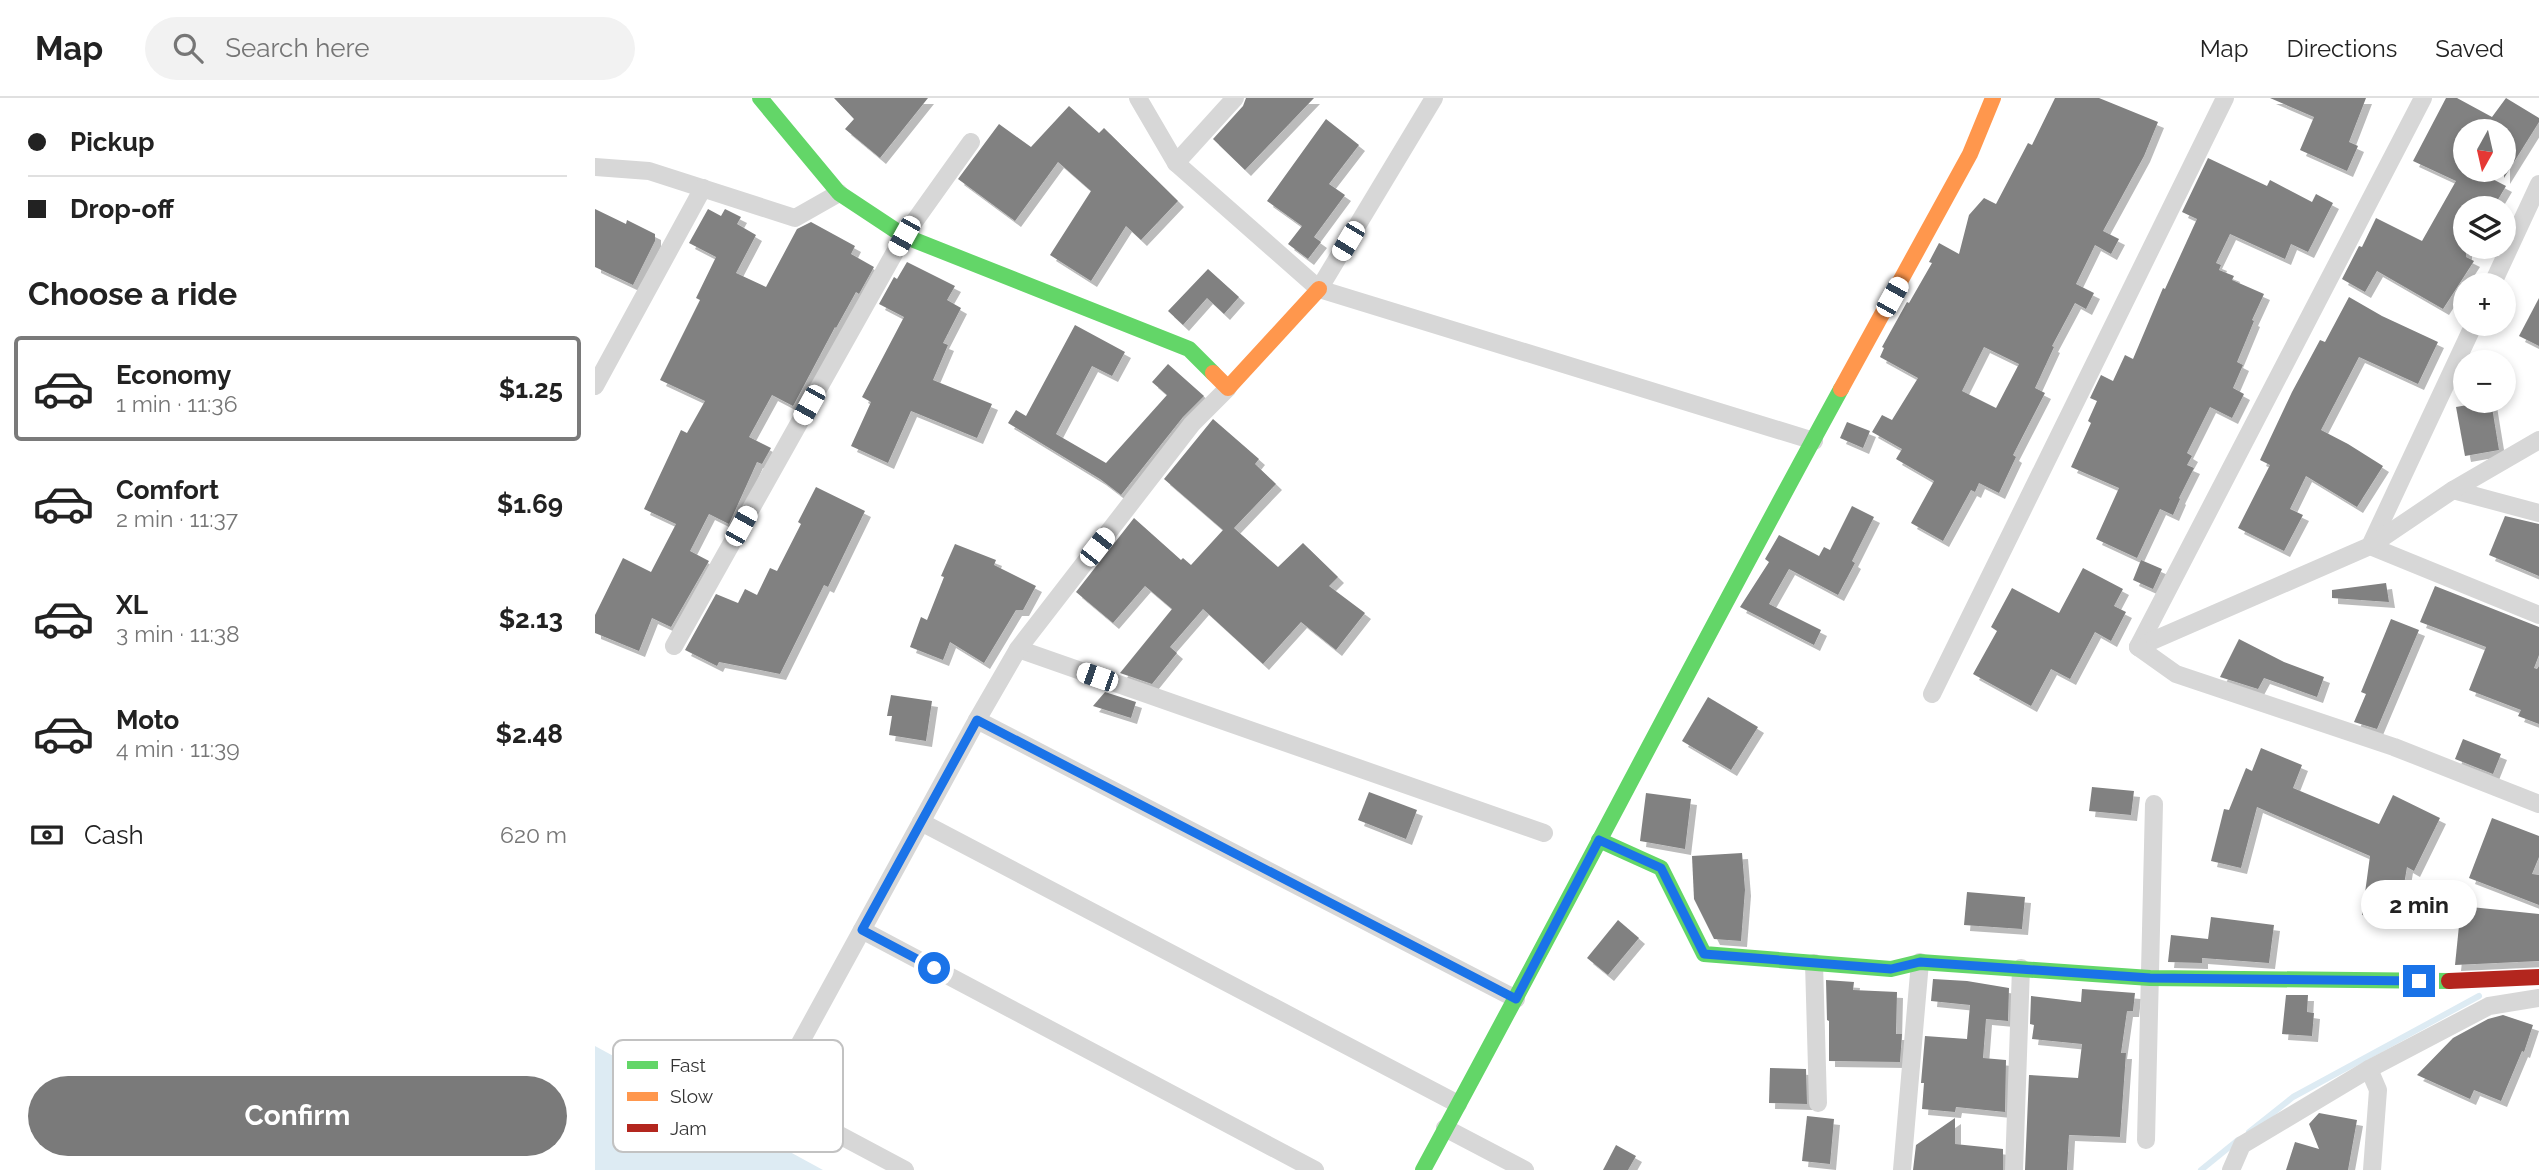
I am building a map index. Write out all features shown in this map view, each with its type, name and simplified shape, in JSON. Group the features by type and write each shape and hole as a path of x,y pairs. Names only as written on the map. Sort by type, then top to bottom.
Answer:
{"street":[{"path":"760,98 839,193 904,236 1189,349 1228,388"},
{"path":"1138,98 1176,163 1319,289 1814,441"},
{"path":"1176,163 1235,98"},
{"path":"802,1040 977,720 1019,649 1192,424 1319,289 1434,98"},
{"path":"1423,1170 1751,553 1970,154 1993,98"},
{"path":"1932,694 2225,98"},
{"path":"2138,647 2423,98"},
{"path":"674,646 904,236 971,142"},
{"path":"595,167 649,171 795,218 839,193"},
{"path":"2498,273 2539,184"},
{"path":"595,386 703,188"},
{"path":"2370,546 2468,336"},
{"path":"2138,647 2370,546 2453,490 2539,440"},
{"path":"2453,490 2539,513"},
{"path":"2370,546 2539,615"},
{"path":"2138,647 2176,674 2394,747 2539,804"},
{"path":"1019,649 1544,833"},
{"path":"977,720 1516,999"},
{"path":"2146,1140 2154,804"},
{"path":"922,822 1458,1104"},
{"path":"1599,840 1661,868 1704,954 1891,969 1920,962 2150,978 2473,981 2539,977"},
{"path":"862,930 1315,1170"},
{"path":"1902,1170 1920,962"},
{"path":"1814,963 1818,1103"},
{"path":"2014,1170 2021,968"},
{"path":"2231,1170 2242,1145 2369,1069 2489,1006 2539,998"},
{"path":"2369,1069 2378,1090 2372,1170"},
{"path":"1445,1128 1525,1170"},
{"path":"843,1137 905,1170"}],"shaded area":[{"path":"595,1046 613,1056 613,1152 790,1152 823,1170 595,1170"}],"building":[{"path":"834,98 928,98 880,158 845,129 854,119"},
{"path":"1246,98 1314,98 1245,170 1213,139 1243,106"},
{"path":"2055,98 2099,98 2158,122 2144,156 2103,231 2119,239 2111,254 2095,245 2076,284 2094,293 2086,309 2075,303 2052,346 2054,347 2035,388 2045,393 2013,455 2016,457 1999,493 1979,483 1975,492 1971,490 1943,541 1911,523 1934,481 1896,459 1902,449 1872,432 1882,415 1892,420 1918,378 1880,357 1884,348 1882,347 1932,263 1929,262 1939,243 1959,254 1969,215 1984,198 1996,204 2028,143 2032,145","holes":["1984,347 2019,364 1996,408 1962,391"]},
{"path":"2270,98 2366,98 2349,142 2358,146 2347,171 2300,150 2314,117"},
{"path":"2446,98 2457,98 2492,117 2506,98 2539,118 2517,157 2517,119 2453,119 2453,180 2413,161"},
{"path":"1069,106 1099,133 1104,128 1178,201 1141,240 1126,226 1091,281 1050,255 1091,191 1058,162 1015,221 958,179 999,124 1031,147"},
{"path":"1326,119 1359,145 1329,184 1345,195 1314,237 1321,242 1308,259 1288,244 1302,226 1267,201"},
{"path":"2208,158 2267,186 2270,180 2312,202 2316,194 2333,203 2308,252 2291,244 2285,259 2230,234 2216,263 2221,265 2219,270 2234,276 2232,280 2264,294 2237,362 2243,365 2233,388 2244,394 2232,418 2210,407 2187,453 2192,456 2187,465 2194,468 2173,515 2160,509 2137,558 2096,539 2119,488 2071,467 2091,423 2088,421 2097,401 2090,398 2101,375 2113,381 2125,355 2133,359 2163,288 2165,289 2197,219 2182,212"},
{"path":"2455,182 2498,182 2506,186 2500,196 2453,196 2453,259 2474,261 2466,273 2453,273 2453,294 2443,309 2377,271 2365,292 2342,279 2376,218 2422,241"},
{"path":"595,209 626,224 627,220 655,234 655,241 633,285 595,267"},
{"path":"708,209 721,216 725,209 741,217 737,224 756,235 736,273 766,287 797,229 811,222 855,246 851,254 874,267 859,294 856,292 835,327 793,406 772,395 749,437 771,448 762,464 757,462 729,524 709,514 690,551 709,561 671,627 652,618 639,651 595,633 595,615 623,558 651,572 676,524 644,509 681,430 687,433 705,401 660,380 700,300 696,298 716,257 689,243"},
{"path":"907,262 955,286 947,300 961,308 943,343 948,345 933,380 992,404 977,438 911,411 888,463 851,446 871,402 862,397 904,317 879,304 894,277 897,279"},
{"path":"1208,269 1239,297 1224,314 1207,298 1183,325 1168,311"},
{"path":"2349,297 2438,342 2418,384 2359,357 2321,430 2383,466 2357,507 2306,476 2290,509 2303,515 2284,551 2238,528 2270,465 2260,460 2292,392 2320,340 2325,342"},
{"path":"2539,298 2539,346 2519,336"},
{"path":"1075,325 1125,352 1112,376 1092,366 1056,434 1106,463 1167,395 1152,382 1168,364 1204,396 1183,417 1121,495 1100,479 1008,423 1016,410 1026,416"},
{"path":"2457,413 2493,413 2499,450 2465,456"},
{"path":"1213,419 1259,459 1255,464 1276,484 1234,528 1278,567 1303,543 1338,577 1329,586 1365,613 1336,650 1301,622 1263,664 1203,609 1170,647 1177,653 1152,684 1120,673 1172,609 1145,586 1113,623 1076,592 1134,518 1181,560 1183,558 1191,565 1223,530 1164,479"},
{"path":"1847,422 1870,431 1863,448 1840,438"},
{"path":"816,487 865,511 828,587 824,585 780,674 719,662 717,666 685,650 716,594 738,603 745,589 757,595 770,568 777,571"},
{"path":"1852,506 1874,517 1838,595 1789,569 1769,604 1821,630 1814,645 1740,607 1769,562 1765,559 1779,535 1819,556 1824,547 1830,550"},
{"path":"2505,516 2539,524 2539,576 2489,555"},
{"path":"955,544 996,560 994,565 1036,586 1023,610 1016,610 984,663 950,642 943,660 910,647 921,617 927,620"},
{"path":"2141,560 2162,569 2153,589 2133,580"},
{"path":"2083,568 2123,589 2114,606 2126,612 2111,641 2095,632 2070,679 2051,669 2031,706 1973,674 1997,631 1991,627 2012,588 2059,613"},
{"path":"2386,583 2389,602 2332,598 2332,590"},
{"path":"2435,586 2539,627 2539,655 2534,668 2539,666 2539,724 2518,716 2521,710 2469,690 2486,647 2420,622"},
{"path":"2391,619 2419,630 2377,729 2354,722 2366,694 2361,692"},
{"path":"2239,639 2284,662 2324,677 2317,697 2264,678 2258,689 2220,677"},
{"path":"1105,692 1136,702 1131,718 1093,706"},
{"path":"891,695 932,701 926,741 889,735 892,716 887,716"},
{"path":"1708,697 1758,727 1731,770 1682,741"},
{"path":"2463,739 2501,754 2493,774 2455,759"},
{"path":"2261,748 2302,765 2293,788 2379,824 2393,795 2440,818 2414,871 2407,867 2398,920 2362,915 2370,856 2257,807 2241,868 2211,861 2224,809 2229,810 2246,768 2252,771"},
{"path":"2092,787 2134,791 2131,815 2089,811"},
{"path":"1369,792 1417,810 1406,839 1358,820"},
{"path":"1646,793 1691,799 1685,849 1640,841"},
{"path":"2492,818 2539,836 2539,857 2532,874 2539,875 2539,905 2469,878"},
{"path":"1742,853 1745,890 1741,941 1714,939 1694,899 1692,856"},
{"path":"1967,892 2025,897 2022,929 1964,925"},
{"path":"2461,906 2539,914 2539,961 2455,965"},
{"path":"2211,917 2274,925 2269,963 2202,958 2202,963 2168,962 2171,935 2208,939"},
{"path":"1618,920 1639,938 1608,975 1587,958"},
{"path":"1933,979 2009,988 2008,1021 1986,1019 1983,1058 2006,1060 2005,1112 1956,1107 1955,1112 1922,1109 1925,1036 1967,1039 1970,1005 1931,1001"},
{"path":"1826,980 1854,982 1853,990 1897,992 1896,1034 1902,1034 1900,1062 1829,1061"},
{"path":"2082,989 2135,993 2133,1011 2127,1011 2121,1053 2126,1053 2120,1137 2069,1135 2067,1170 2025,1170 2029,1075 2078,1078 2082,1044 2032,1039 2034,1025 2030,1024 2031,996 2081,1002"},
{"path":"2286,995 2308,995 2307,1012 2314,1013 2312,1036 2282,1034"},
{"path":"2503,1015 2533,1025 2524,1052 2522,1051 2501,1101 2474,1090 2470,1099 2417,1075 2453,1038 2488,1019"},
{"path":"1770,1068 1806,1069 1807,1104 1769,1103"},
{"path":"2319,1113 2357,1120 2348,1170 2286,1170 2295,1142 2319,1149 2309,1124"},
{"path":"1807,1116 1834,1119 1830,1164 1802,1161"},
{"path":"1955,1118 1955,1144 2003,1149 2003,1170 1913,1170 1916,1145"},
{"path":"1616,1145 1636,1156 1628,1170 1603,1170"}],"waterway":[{"path":"2249,1132 2293,1097 2479,996"},
{"path":"2201,1170 2238,1140"}],"traffic: fast":[{"path":"760,98 839,193 904,236 1189,349 1213,373"},
{"path":"1423,1170 1841,389"},
{"path":"1599,840 1661,868 1704,954 1891,969 1920,962 2150,978 2449,981"}],"traffic: slow":[{"path":"1841,389 1970,154 1993,98"},
{"path":"1213,373 1228,388 1319,289"}],"traffic: jam":[{"path":"2449,981 2539,977"}],"route":[{"path":"934,968 862,930 977,720 1516,999 1599,840 1661,868 1704,954 1891,969 1920,962 2150,978 2419,981"}]}
